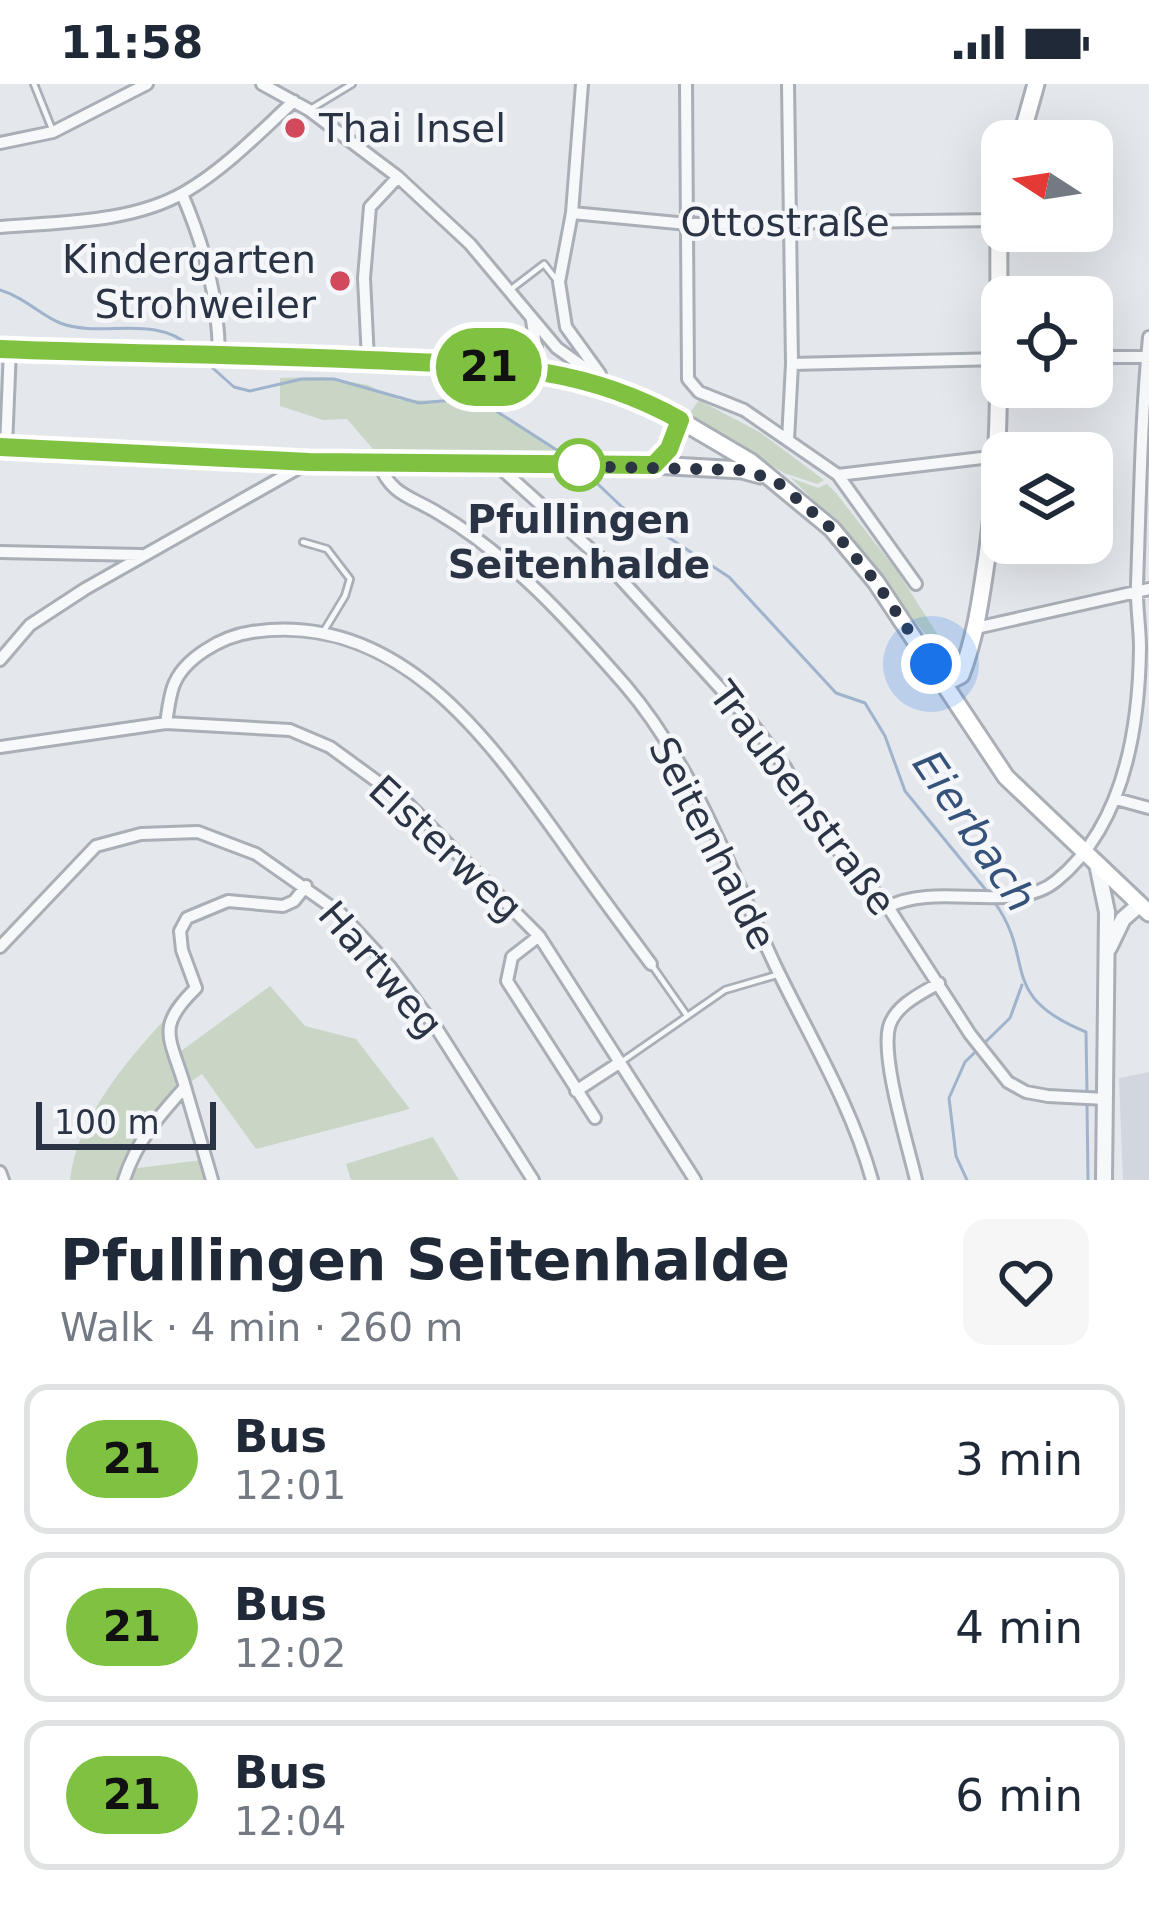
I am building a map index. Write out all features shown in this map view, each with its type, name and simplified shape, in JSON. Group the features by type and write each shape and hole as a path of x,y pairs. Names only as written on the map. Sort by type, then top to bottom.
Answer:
{"main road":[{"path":"1026,120 1036,84"},
{"path":"5,349 533,369 609,386 680,420 775,480 832,529 876,582 1006,777 1138,904"},
{"path":"654,465 669,449 680,420"},
{"path":"3,447 379,464 654,465 742,470 775,480"},
{"path":"943,684 962,674 976,628 985,564"}],"street":[{"path":"0,143 53,132 147,84"},
{"path":"262,84 309,110 398,177 470,244 557,348 609,386"},
{"path":"582,84 572,213 559,282 566,327 609,386"},
{"path":"686,84 688,379 699,392 744,410 838,475 916,584"},
{"path":"788,84 793,364 788,440"},
{"path":"0,227 130,213 182,194 228,162 294,101"},
{"path":"368,360 364,278 370,207 398,177"},
{"path":"182,194 204,244 218,307 219,355"},
{"name":"Ottostraße","path":"572,213 688,224 981,215"},
{"path":"532,316 533,369"},
{"path":"888,907 905,898 996,896 1054,884 1083,852 1116,800 1135,720 1149,337"},
{"path":"3,447 5,349"},
{"path":"1113,357 1147,356"},
{"path":"793,364 981,359"},
{"path":"838,475 981,458"},
{"path":"0,660 30,625 141,555 309,462"},
{"name":"Seitenhalde","path":"379,464 386,484 474,536 513,568 629,689 681,766 835,1084 872,1180"},
{"name":"Traubenstraße","path":"498,466 609,566 696,658 785,767 816,825 888,907 970,1034 1007,1082 1026,1092 1099,1099"},
{"path":"0,552 141,555"},
{"path":"976,628 1143,590"},
{"path":"166,723 174,682 208,647 253,632 295,629 359,644 415,674 477,727 651,964"},
{"name":"Elsterweg","path":"0,747 166,723 290,730 330,748 414,809 539,936 694,1180"},
{"path":"1116,800 1149,808"},
{"name":"Hartweg","path":"0,946 97,845 141,834 198,832 256,854 340,913 402,983 488,1104 533,1180"},
{"path":"1096,864 1107,912 1099,1099 1104,1180"},
{"path":"212,1180 168,1030 170,1014 196,988 180,932 187,918 227,902 283,906 294,902 306,886"},
{"path":"1107,912 1138,904"},
{"path":"1107,952 1123,919 1138,904"},
{"path":"539,936 512,957 507,981 595,1118"},
{"path":"916,1180 892,1074 889,1026 906,1002 939,983"},
{"path":"576,1091 620,1063"},
{"path":"124,1180 148,1128 185,1087"}],"lane":[{"path":"34,84 53,132"},
{"path":"309,110 352,84"},
{"path":"292,85 294,101"},
{"path":"510,290 544,265 559,282"},
{"path":"303,542 327,549 350,579 322,634"},
{"path":"651,964 687,1016"},
{"path":"620,1063 725,990 780,974"}],"shaded area":[{"path":"1149,1072 1149,1180 1123,1180 1119,1078"}],"green space":[{"path":"323,377 368,385 400,400 471,401 497,410 565,454 373,449 347,419 323,420 280,406 280,378"},
{"path":"699,400 761,433 824,480 817,484 784,473 688,416"},
{"path":"791,478 818,488 827,484 836,493 897,571 945,646 938,651 853,539"},
{"path":"270,986 305,1026 356,1039 410,1109 256,1149 202,1074 186,1085 177,1054"},
{"path":"164,1020 179,1089 145,1126 121,1180 70,1180 92,1114"},
{"path":"433,1137 459,1180 351,1180 346,1164"},
{"path":"202,1160 207,1180 127,1180 130,1169"}],"waterway":[{"name":"Eierbach","path":"0,290 60,323 161,331 191,347"},
{"name":"Eierbach","path":"206,362 234,387 250,391 302,379 334,379 419,403 476,398 566,456"},
{"name":"Eierbach","path":"583,470 622,507 729,577 836,693 865,703 885,736 905,791 990,895"},
{"name":"Eierbach","path":"995,903 1029,990 1040,1005 1086,1032 1087,1094"},
{"path":"967,1180 956,1156 949,1098 965,1062 1010,1018 1022,985"},
{"name":"Eierbach","path":"1087,1104 1088,1180"}],"bus line":[{"name":"21","path":"0,349 533,369 609,386 680,420 669,449 654,465 443,466 0,447"}],"place":[{"name":"Thai Insel","path":"295,128"},
{"name":"Kindergarten Strohweiler","path":"340,281"},
{"name":"Pfullingen Seitenhalde","path":"579,465"}],"route":[{"path":"579,465 562,466 742,470 775,480 832,529 876,582 931,664"}]}
